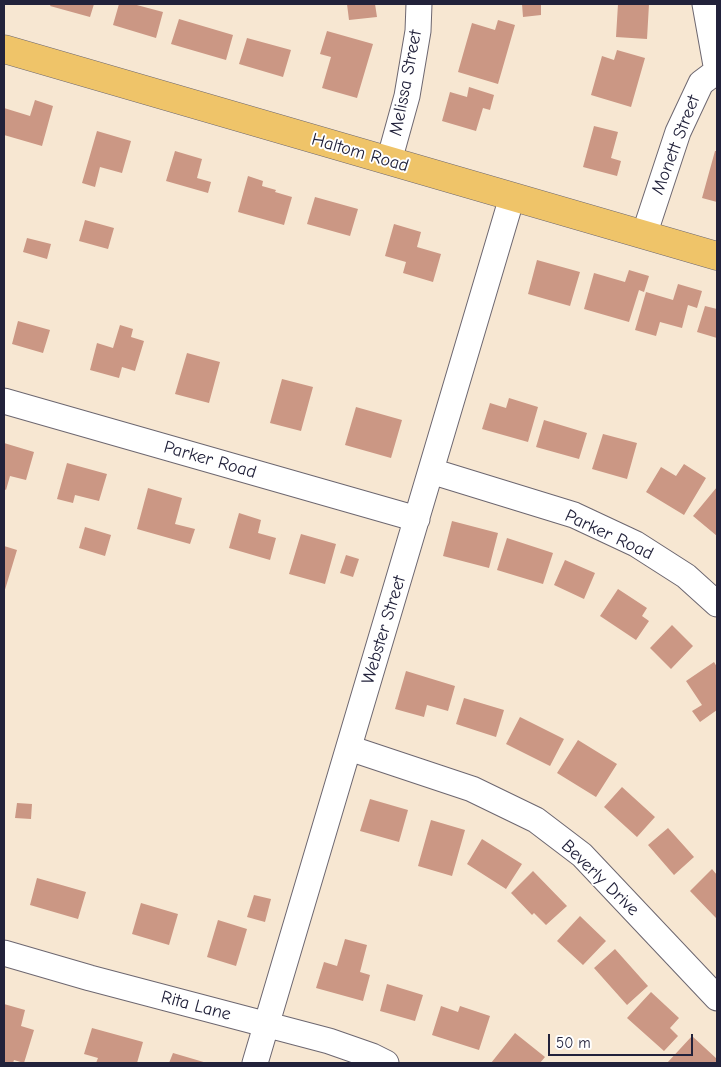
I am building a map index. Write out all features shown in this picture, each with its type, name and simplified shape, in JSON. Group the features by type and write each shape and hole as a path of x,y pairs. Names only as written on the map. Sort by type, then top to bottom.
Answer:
{"main road":[{"name":"Haltom Road","path":"4,49 717,256"}],"street":[{"name":"Melissa Street","path":"390,161 407,96 418,31 418,4"},
{"name":"Monett Street","path":"644,235 678,132 701,83 717,71 705,4"},
{"name":"Webster Street","path":"256,1063 512,197"},
{"name":"Parker Road","path":"4,401 417,519"},
{"name":"Parker Road","path":"431,471 574,516 636,544 686,576 717,604"},
{"name":"Beverly Drive","path":"349,748 472,789 536,820 582,855 717,998"},
{"name":"Rita Lane","path":"4,953 329,1041 386,1063"}],"building":[{"path":"51,4 94,4 90,17 50,6"},
{"path":"119,4 133,4 163,12 156,38 113,25"},
{"path":"347,4 375,4 377,17 349,20"},
{"path":"522,4 541,4 541,15 523,17"},
{"path":"618,4 649,4 647,39 616,37"},
{"path":"179,19 233,35 226,60 171,44"},
{"path":"498,20 515,25 498,84 458,72 472,23 495,30"},
{"path":"327,31 373,44 357,98 322,88 331,57 320,54"},
{"path":"247,38 291,50 283,77 239,64"},
{"path":"617,50 645,58 631,107 591,95 602,56 614,60"},
{"path":"469,87 494,95 490,110 483,108 476,131 442,121 450,92 467,97"},
{"path":"35,100 53,106 42,146 4,135 4,108 30,116"},
{"path":"594,126 618,132 611,158 621,161 617,176 583,167"},
{"path":"97,131 131,141 122,173 100,167 95,187 82,183"},
{"path":"175,151 202,159 197,178 211,182 208,193 166,181"},
{"path":"715,151 717,151 717,202 702,198"},
{"path":"248,176 263,181 262,186 292,197 284,225 238,212"},
{"path":"315,197 358,209 350,236 307,224"},
{"path":"85,220 114,228 108,249 79,241"},
{"path":"394,224 421,232 417,247 441,254 433,282 403,273 406,262 385,256"},
{"path":"27,238 51,244 47,259 23,252"},
{"path":"537,260 580,272 570,306 528,294"},
{"path":"629,270 649,276 644,292 639,290 629,322 584,309 594,273 625,282"},
{"path":"678,284 702,291 697,308 688,305 682,328 660,322 656,336 635,330 646,292 673,300"},
{"path":"705,306 717,309 717,338 697,332"},
{"path":"18,321 50,330 43,353 12,344"},
{"path":"120,325 133,329 131,337 144,341 135,371 122,367 119,378 90,370 97,343 113,348"},
{"path":"187,353 220,362 209,403 175,394"},
{"path":"282,379 313,387 301,431 270,423"},
{"path":"509,398 538,407 528,442 482,429 490,403 506,408"},
{"path":"356,407 402,420 391,458 345,445"},
{"path":"544,420 587,433 579,459 536,447"},
{"path":"603,434 637,443 627,479 592,469"},
{"path":"4,443 34,452 26,480 10,476 6,490 4,489"},
{"path":"67,463 107,474 99,501 75,495 73,503 57,499"},
{"path":"684,464 706,478 684,515 646,492 661,467 676,476"},
{"path":"717,487 717,536 693,516"},
{"path":"148,488 182,498 175,524 195,529 190,544 137,529"},
{"path":"239,513 261,520 258,533 276,538 270,560 229,548"},
{"path":"452,521 498,533 489,568 443,556"},
{"path":"85,527 111,535 105,556 79,548"},
{"path":"301,534 336,544 325,584 289,574"},
{"path":"507,538 553,553 543,584 497,570"},
{"path":"4,546 17,550 4,593"},
{"path":"346,555 359,559 353,577 340,573"},
{"path":"565,560 595,573 584,599 554,585"},
{"path":"618,589 647,608 642,616 649,621 636,640 600,616"},
{"path":"672,625 693,646 671,669 650,648"},
{"path":"714,662 717,667 717,710 700,722 692,711 702,705 686,681"},
{"path":"406,671 455,686 448,711 427,705 424,717 395,709"},
{"path":"464,698 504,710 496,737 456,724"},
{"path":"520,717 564,739 550,766 506,744"},
{"path":"578,740 617,764 596,797 557,773"},
{"path":"622,787 655,817 637,837 604,807"},
{"path":"370,799 408,810 399,842 360,831"},
{"path":"17,803 32,804 31,819 15,818"},
{"path":"431,820 465,830 452,876 418,866"},
{"path":"668,828 694,857 674,875 648,845"},
{"path":"482,839 522,864 506,889 467,864"},
{"path":"712,869 717,875 716,918 690,891"},
{"path":"533,871 567,906 546,925 534,913 532,915 511,893"},
{"path":"37,878 86,892 78,919 30,905"},
{"path":"254,895 271,899 265,922 247,917"},
{"path":"141,903 178,914 169,945 132,934"},
{"path":"580,916 606,941 583,965 557,941"},
{"path":"218,920 247,929 236,966 207,957"},
{"path":"345,939 367,945 360,972 370,975 363,1001 316,988 324,962 337,966"},
{"path":"615,949 648,986 627,1005 594,968"},
{"path":"387,984 423,995 415,1021 380,1011"},
{"path":"651,992 679,1018 670,1028 678,1036 664,1051 627,1018"},
{"path":"4,1004 25,1010 21,1026 34,1030 24,1063 14,1060 13,1063 4,1063"},
{"path":"441,1006 458,1012 460,1006 490,1016 479,1050 432,1035"},
{"path":"92,1028 143,1042 137,1063 96,1063 98,1058 84,1054"},
{"path":"515,1033 545,1057 540,1063 491,1063"},
{"path":"692,1036 717,1059 717,1063 667,1063"},
{"path":"173,1053 207,1063 169,1063"}]}
